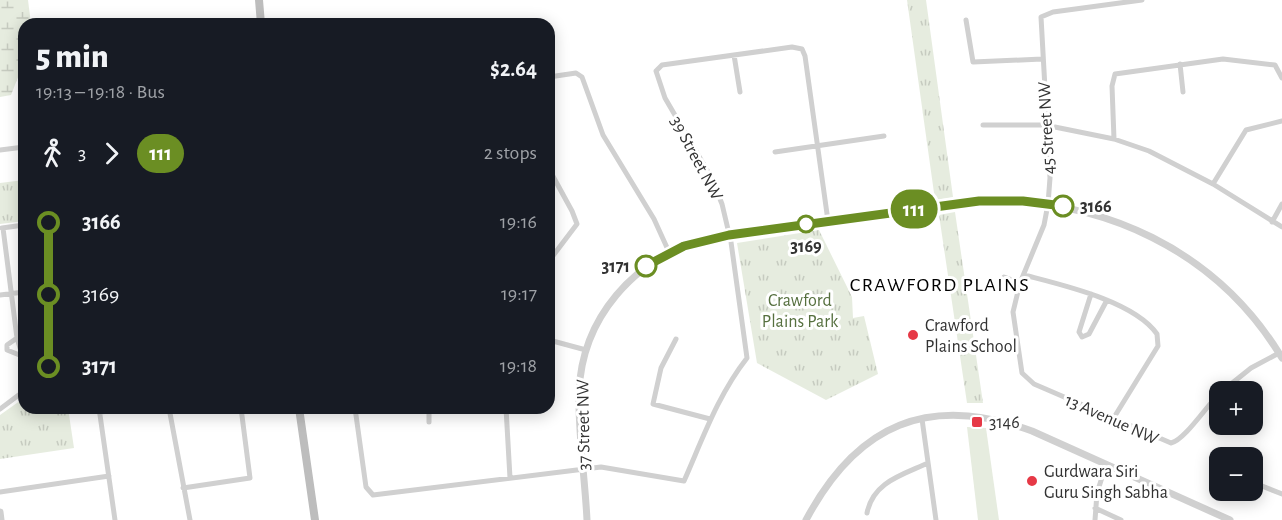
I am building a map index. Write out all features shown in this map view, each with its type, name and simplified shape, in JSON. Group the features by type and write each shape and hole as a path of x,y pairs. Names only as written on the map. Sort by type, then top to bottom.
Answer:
{"main road":[{"path":"259,0 260,18"},
{"path":"300,414 315,520"}],"street":[{"name":"45 Street NW","path":"1023,376 1013,312 1020,283 1044,225 1050,178 1045,124 1041,17 1053,12 1142,0"},
{"path":"966,20 972,62 1042,59"},
{"path":"740,92 734,55 792,47 802,49 805,54 828,221"},
{"name":"39 Street NW","path":"584,469 617,468 682,482 710,419 731,379 747,358 729,235 718,193 664,98 656,76 657,68 665,64 734,55"},
{"path":"1114,140 1112,86 1115,74 1180,64 1242,59 1279,67 1282,78"},
{"path":"1180,64 1183,92"},
{"path":"555,76 580,74 603,135 654,219 669,252"},
{"path":"1213,183 1246,130 1282,121"},
{"path":"983,125 1045,124 1114,140 1158,154 1213,183 1282,227"},
{"path":"775,152 884,136"},
{"path":"0,150 18,148"},
{"path":"555,180 577,224 555,253"},
{"name":"37 Street NW","path":"586,520 579,392 586,350 595,328 611,301 640,271 669,252 703,239 979,201 1048,204 1126,224 1165,243 1196,263 1241,304 1281,354"},
{"path":"1272,222 1282,204"},
{"path":"18,226 2,228 18,341"},
{"path":"1024,275 1107,300 1154,329 1159,339 1158,346 1113,419"},
{"path":"1004,277 1020,283"},
{"path":"0,295 18,292"},
{"path":"1091,294 1079,332 1082,337 1089,334 1107,300"},
{"path":"17,338 7,345 7,350 18,356"},
{"path":"676,339 661,368 653,404 710,419"},
{"path":"555,342 586,350"},
{"name":"13 Avenue NW","path":"1234,381 1245,372 1281,354"},
{"name":"13 Avenue NW","path":"1023,376 1034,384 1164,442 1177,442 1209,405"},
{"path":"0,409 18,396"},
{"path":"101,414 115,520"},
{"path":"170,414 190,520"},
{"path":"183,488 250,478 242,414"},
{"path":"356,414 366,487 370,494 380,495 584,469"},
{"path":"429,414 429,422"},
{"path":"506,414 510,478"},
{"path":"806,520 832,476 851,456 887,432 921,419 960,415 1000,420 1032,431 1230,520"},
{"path":"921,419 936,520"},
{"path":"867,513 869,499 888,480 928,463"},
{"path":"1095,520 1098,488 1106,465"},
{"path":"0,492 109,476"},
{"path":"1263,486 1282,494"},
{"path":"1095,508 1121,520"},
{"path":"0,512 1,520"}],"green space":[{"path":"0,0 28,0 30,18 18,18 18,77 11,95 0,97"},
{"path":"907,0 926,0 953,197 935,200"},
{"path":"18,181 18,222 0,224 0,183"},
{"path":"955,212 983,403 967,403 939,215"},
{"name":"Crawford Plains Park","path":"819,230 852,297 853,318 864,316 878,374 826,400 757,363 737,243"},
{"path":"18,402 18,414 69,414 74,448 0,459 0,415"},
{"path":"967,427 986,428 999,520 978,520"}],"bus line":[{"name":"111","path":"646,266 684,246 703,239 729,235 979,201 1023,201 1063,206"}],"place":[{"name":"3166","path":"1063,206"},
{"name":"3169","path":"806,224"},
{"name":"3171","path":"646,266"},
{"name":"Crawford Plains School","path":"913,335"},
{"name":"3146","path":"977,422"},
{"name":"Gurdwara Siri Guru Singh Sabha","path":"1032,481"}],"district":[{"name":"CRAWFORD PLAINS","path":"940,284"}]}
